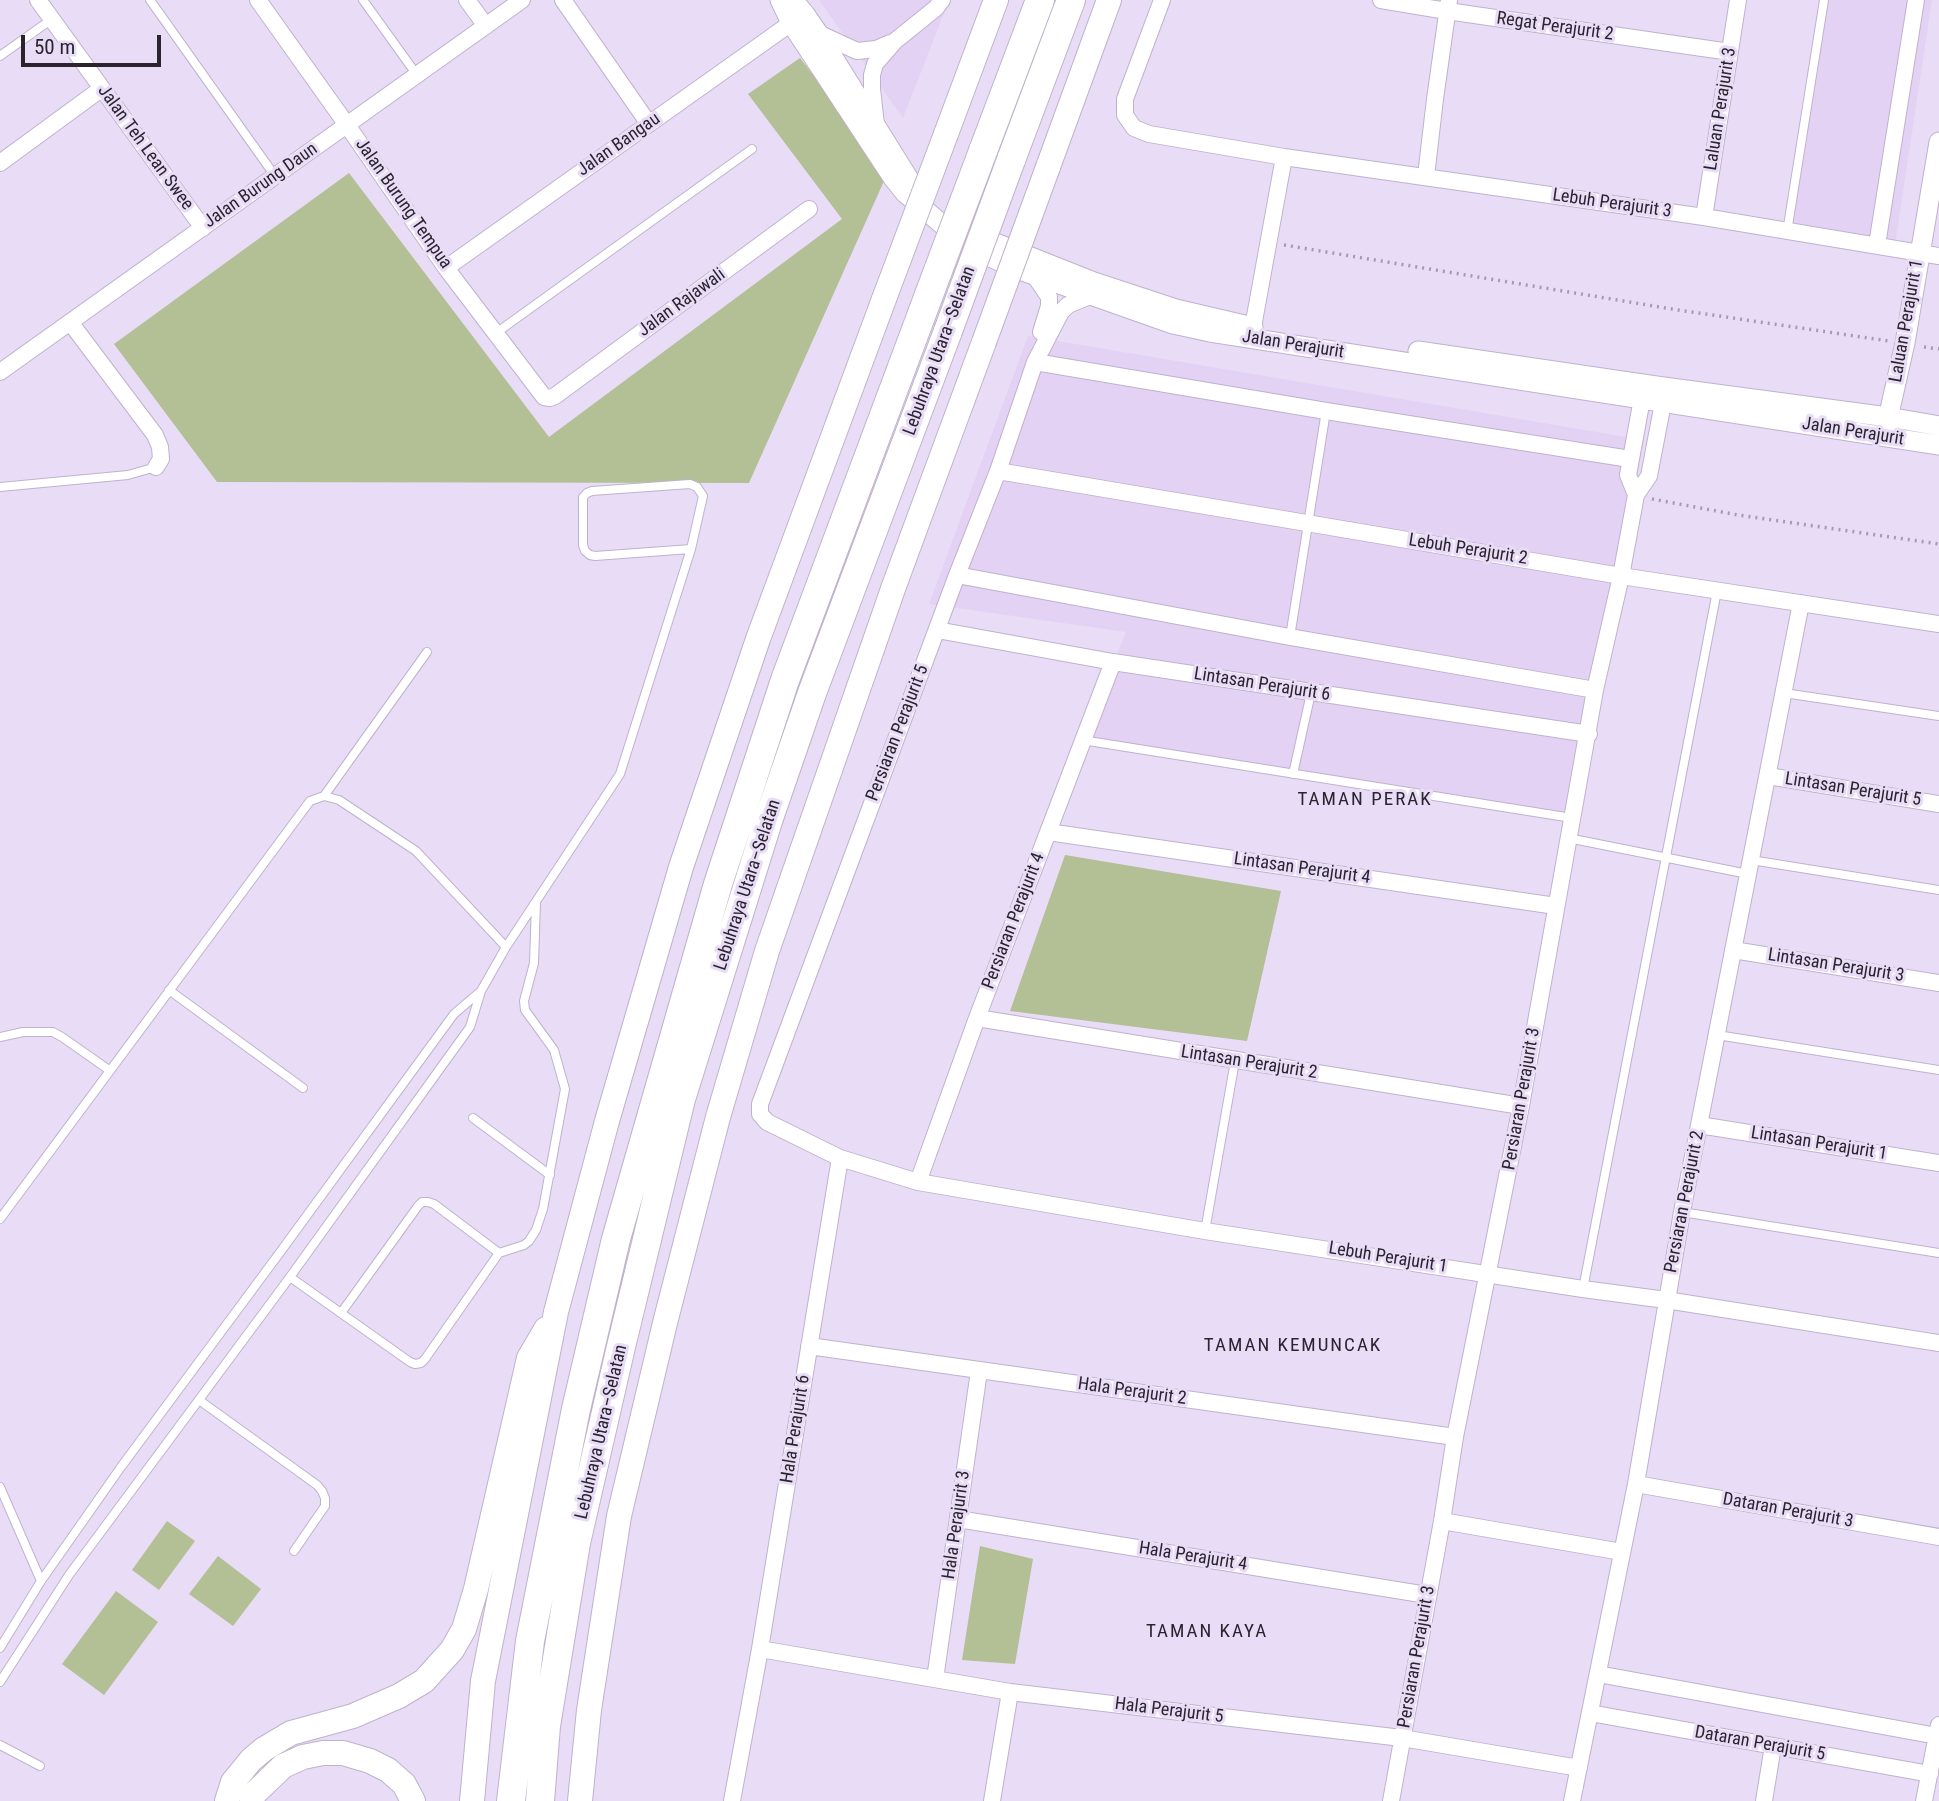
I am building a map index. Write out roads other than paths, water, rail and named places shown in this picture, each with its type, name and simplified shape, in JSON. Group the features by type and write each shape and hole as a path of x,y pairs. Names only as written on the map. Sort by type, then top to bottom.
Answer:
{"highway":[{"name":"Lebuhraya Utara–Selatan","path":"511,1801 530,1641 576,1409 616,1239 718,884 785,680 1040,0"},
{"name":"Lebuhraya Utara–Selatan","path":"540,1801 546,1726 576,1543 681,1099 768,821 812,693 1071,0"}],"main road":[{"path":"472,1801 483,1681 556,1312 607,1121 681,867 758,639 996,0"},
{"path":"580,1801 589,1710 619,1516 665,1322 722,1105 767,951 894,586 1109,0"},
{"path":"227,1801 233,1782 264,1749 291,1733 354,1716 399,1696 424,1681 452,1650 464,1629 476,1589 529,1358 556,1312"},
{"path":"589,1710 597,1801"},
{"path":"252,1801 254,1794 283,1766 303,1757 344,1753 370,1761 387,1770 404,1784 414,1801"}],"street":[{"name":"Jalan Teh Lean Swee","path":"38,0 203,228"},
{"name":"Jalan Burung Tempua","path":"258,0 446,268 539,393 544,397 555,396"},
{"path":"467,0 486,26"},
{"name":"Jalan Burung Daun","path":"0,372 522,0"},
{"path":"564,0 649,124"},
{"name":"Jalan Perajurit","path":"780,0 818,33 912,184 971,233 1094,282 1176,309 1253,327 1939,445"},
{"path":"877,129 872,75 875,64 895,41 942,0"},
{"name":"Lebuh Perajurit 3","path":"1162,0 1125,99 1125,115 1133,128 1149,134 1284,157 1704,217 1939,256"},
{"name":"Regat Perajurit 2","path":"1381,0 1448,6 1730,52"},
{"name":"Laluan Perajurit 3","path":"1704,217 1738,0"},
{"path":"1877,245 1916,0"},
{"path":"1426,176 1448,6"},
{"name":"Jalan Bangau","path":"446,268 649,124 796,12"},
{"name":"Jalan Perajurit","path":"796,12 892,178 905,193 970,248 1090,296 1173,324 1210,332 1654,396 1888,417 1939,426"},
{"path":"818,33 857,51 876,49 895,41"},
{"path":"0,163 102,89"},
{"name":"Laluan Perajurit 1","path":"1884,436 1905,343 1919,252 1937,175 1939,142"},
{"path":"1253,327 1284,157"},
{"name":"Jalan Rajawali","path":"555,396 809,209"},
{"name":"Persiaran Perajurit 5","path":"840,1158 767,1122 760,1114 760,1104 998,471 1035,362 1049,297 1034,275"},
{"name":"Persiaran Perajurit 5","path":"1035,362 1061,312 1068,305 1090,296"},
{"path":"71,322 155,435 161,459 156,467"},
{"path":"1035,362 1630,459"},
{"path":"1636,495 1648,476 1654,396"},
{"name":"Persiaran Perajurit 3","path":"1391,1801 1455,1437 1521,1106 1595,690 1636,495 1628,475 1630,459 1654,396"},
{"name":"Lebuh Perajurit 2","path":"998,471 1621,576 1939,624"},
{"path":"957,575 1595,690"},
{"name":"Persiaran Perajurit 2","path":"1573,1801 1636,1484 1682,1212 1801,603"},
{"name":"Lintasan Perajurit 6","path":"937,630 1113,662 1588,734"},
{"name":"Persiaran Perajurit 4","path":"918,1182 977,1018 1113,662"},
{"name":"Lintasan Perajurit 5","path":"1768,776 1939,804"},
{"name":"Lintasan Perajurit 4","path":"1048,832 1556,906"},
{"name":"Lintasan Perajurit 3","path":"1733,950 1939,983"},
{"name":"Lintasan Perajurit 2","path":"977,1018 1521,1106"},
{"name":"Lintasan Perajurit 1","path":"1699,1125 1939,1163"},
{"name":"Lebuh Perajurit 1","path":"840,1158 918,1182 1205,1231 1939,1343"},
{"name":"Hala Perajurit 6","path":"732,1801 760,1649 840,1158"},
{"name":"Hala Perajurit 2","path":"809,1346 1455,1437"},
{"name":"Hala Perajurit 3","path":"934,1679 979,1371"},
{"name":"Dataran Perajurit 3","path":"1636,1484 1939,1537"},
{"name":"Hala Perajurit 4","path":"958,1519 1427,1595"},
{"path":"1442,1521 1622,1552"},
{"name":"Hala Perajurit 5","path":"760,1649 1010,1692 1402,1738 1579,1768"},
{"path":"1598,1674 1938,1730 1924,1801"},
{"path":"992,1801 1010,1692"},
{"name":"Dataran Perajurit 5","path":"1590,1713 1930,1774"},
{"path":"1764,1801 1773,1746"}],"lane":[{"path":"150,0 275,176"},
{"path":"363,0 417,75"},
{"path":"1787,232 1824,0"},
{"path":"0,56 52,19"},
{"path":"496,333 752,149"},
{"path":"1290,637 1326,411"},
{"path":"0,487 128,475 156,467"},
{"path":"0,1682 69,1575 290,1277 470,1027 481,991 506,947 620,774 691,549 703,496 697,487 690,484 592,491 583,497 583,545 590,555 691,549"},
{"path":"1583,1289 1717,591"},
{"path":"324,796 427,652"},
{"path":"1293,774 1311,692"},
{"path":"1784,692 1939,716"},
{"path":"1082,740 1572,818"},
{"path":"0,1219 310,801 324,796 339,800 416,851 506,947"},
{"path":"1569,838 1665,858 1939,890"},
{"path":"290,1277 410,1362 421,1363 499,1254 529,1241 543,1209 565,1089 554,1050 525,1010 524,1001 534,963 536,902"},
{"path":"169,990 303,1088"},
{"path":"0,1648 41,1581 121,1467 454,1014 481,991"},
{"path":"0,1037 23,1032 53,1032 109,1070"},
{"path":"1717,1035 1939,1070"},
{"path":"1205,1231 1235,1060"},
{"path":"473,1118 550,1175"},
{"path":"341,1313 422,1202 434,1204 499,1254"},
{"path":"1682,1212 1939,1253"},
{"path":"199,1400 323,1491 325,1506 294,1551"},
{"path":"0,1487 41,1581"},
{"path":"0,1745 40,1766"}],"district":[{"name":"TAMAN PERAK","path":"1365,800"},
{"name":"TAMAN KEMUNCAK","path":"1293,1346"},
{"name":"TAMAN KAYA","path":"1207,1632"}]}
